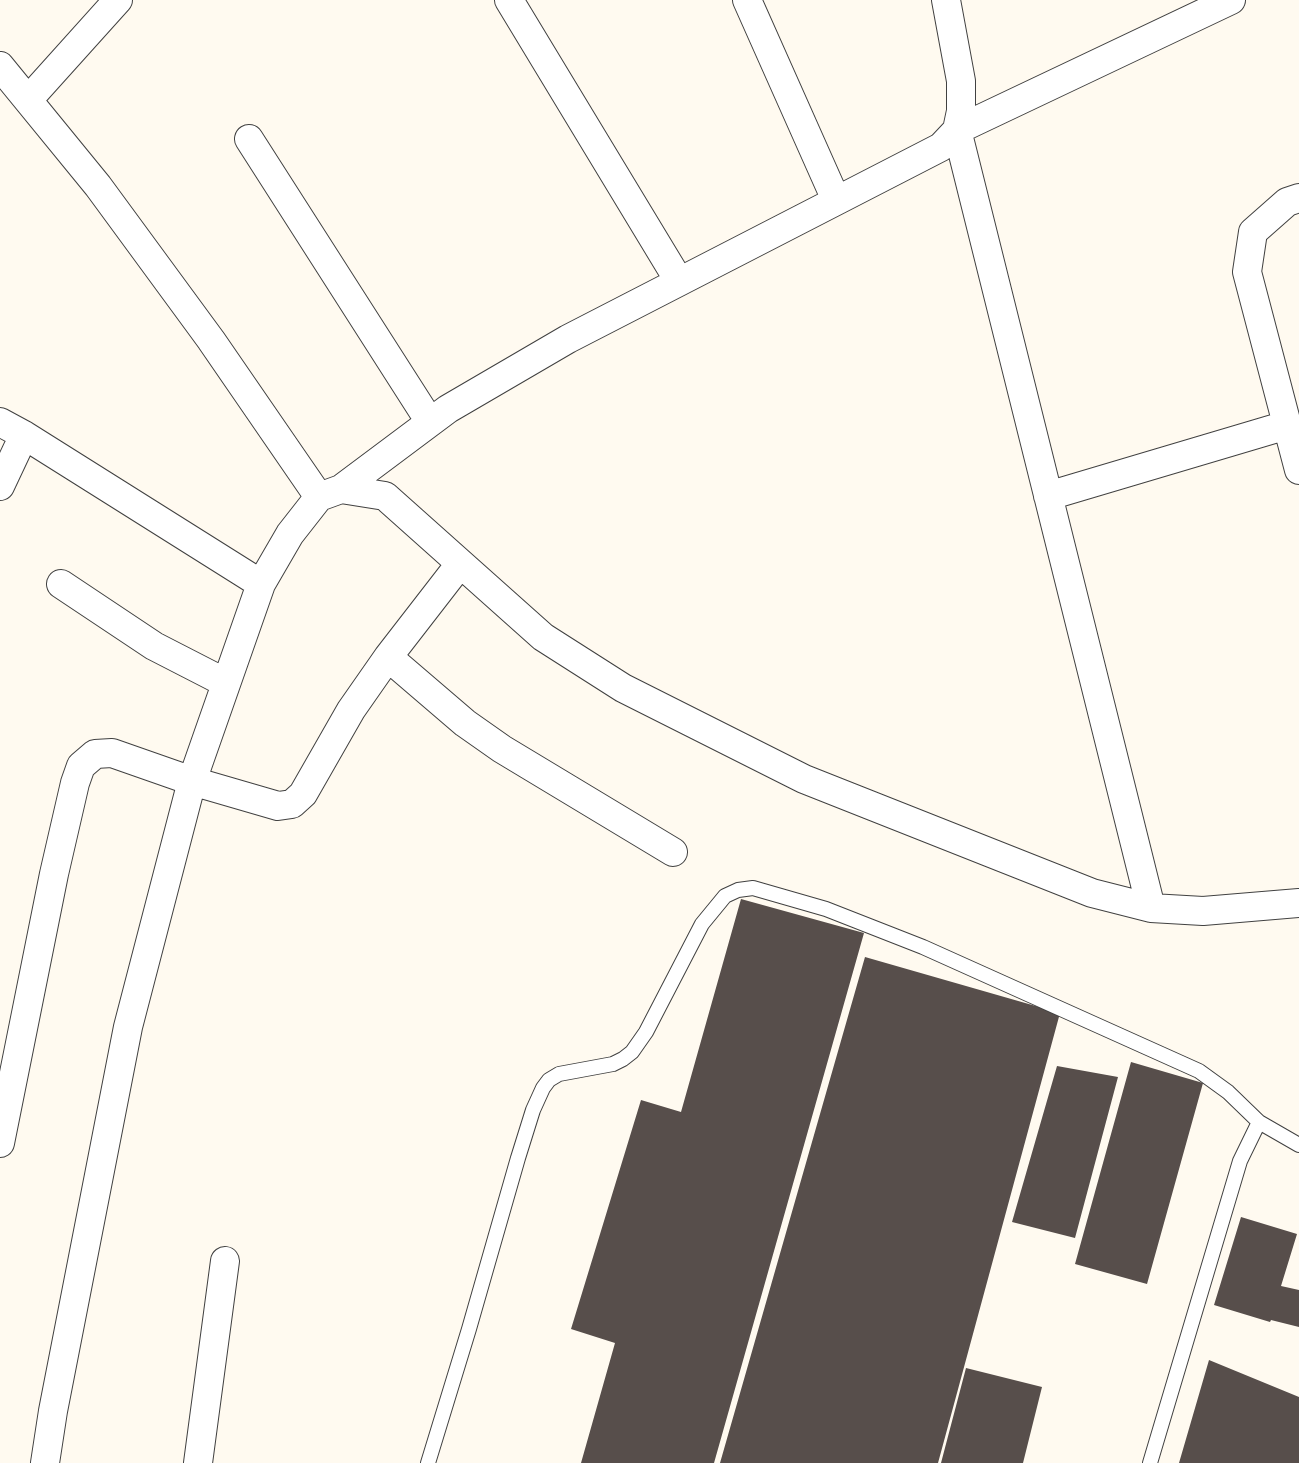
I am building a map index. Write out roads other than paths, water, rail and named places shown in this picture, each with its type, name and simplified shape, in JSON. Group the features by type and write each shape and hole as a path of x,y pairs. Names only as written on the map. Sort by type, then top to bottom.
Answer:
{"street":[{"path":"28,100 118,0"},
{"path":"509,0 679,281"},
{"path":"747,0 836,200"},
{"path":"946,0 961,81 961,111 957,130 1151,908"},
{"path":"45,1463 53,1411 128,1026 192,782 261,584 290,534 330,493 448,409 568,339 941,147 957,130 1231,0"},
{"path":"0,66 98,186 211,340 330,493 385,496 543,636 623,688 804,779 1092,893 1151,908 1203,911 1299,903"},
{"path":"249,139 430,422"},
{"path":"1299,198 1287,202 1253,232 1248,272 1299,470"},
{"path":"0,422 24,435 261,584"},
{"path":"1048,496 1287,425"},
{"path":"0,486 24,435"},
{"path":"0,1142 54,874 75,784 82,766 94,754 112,754 192,782 278,806 292,804 303,794 351,710 388,657 460,564"},
{"path":"62,584 154,646 226,683"},
{"path":"388,657 465,723 502,750 673,852"},
{"path":"198,1463 225,1261"}],"lane":[{"path":"428,1463 518,1158 543,1088 549,1080 559,1074 613,1064 632,1052 646,1032 702,924 725,896 738,890 753,888 826,908 932,951 1198,1071 1228,1092 1259,1122 1299,1145"},
{"path":"1150,1463 1240,1161 1259,1122"}]}
